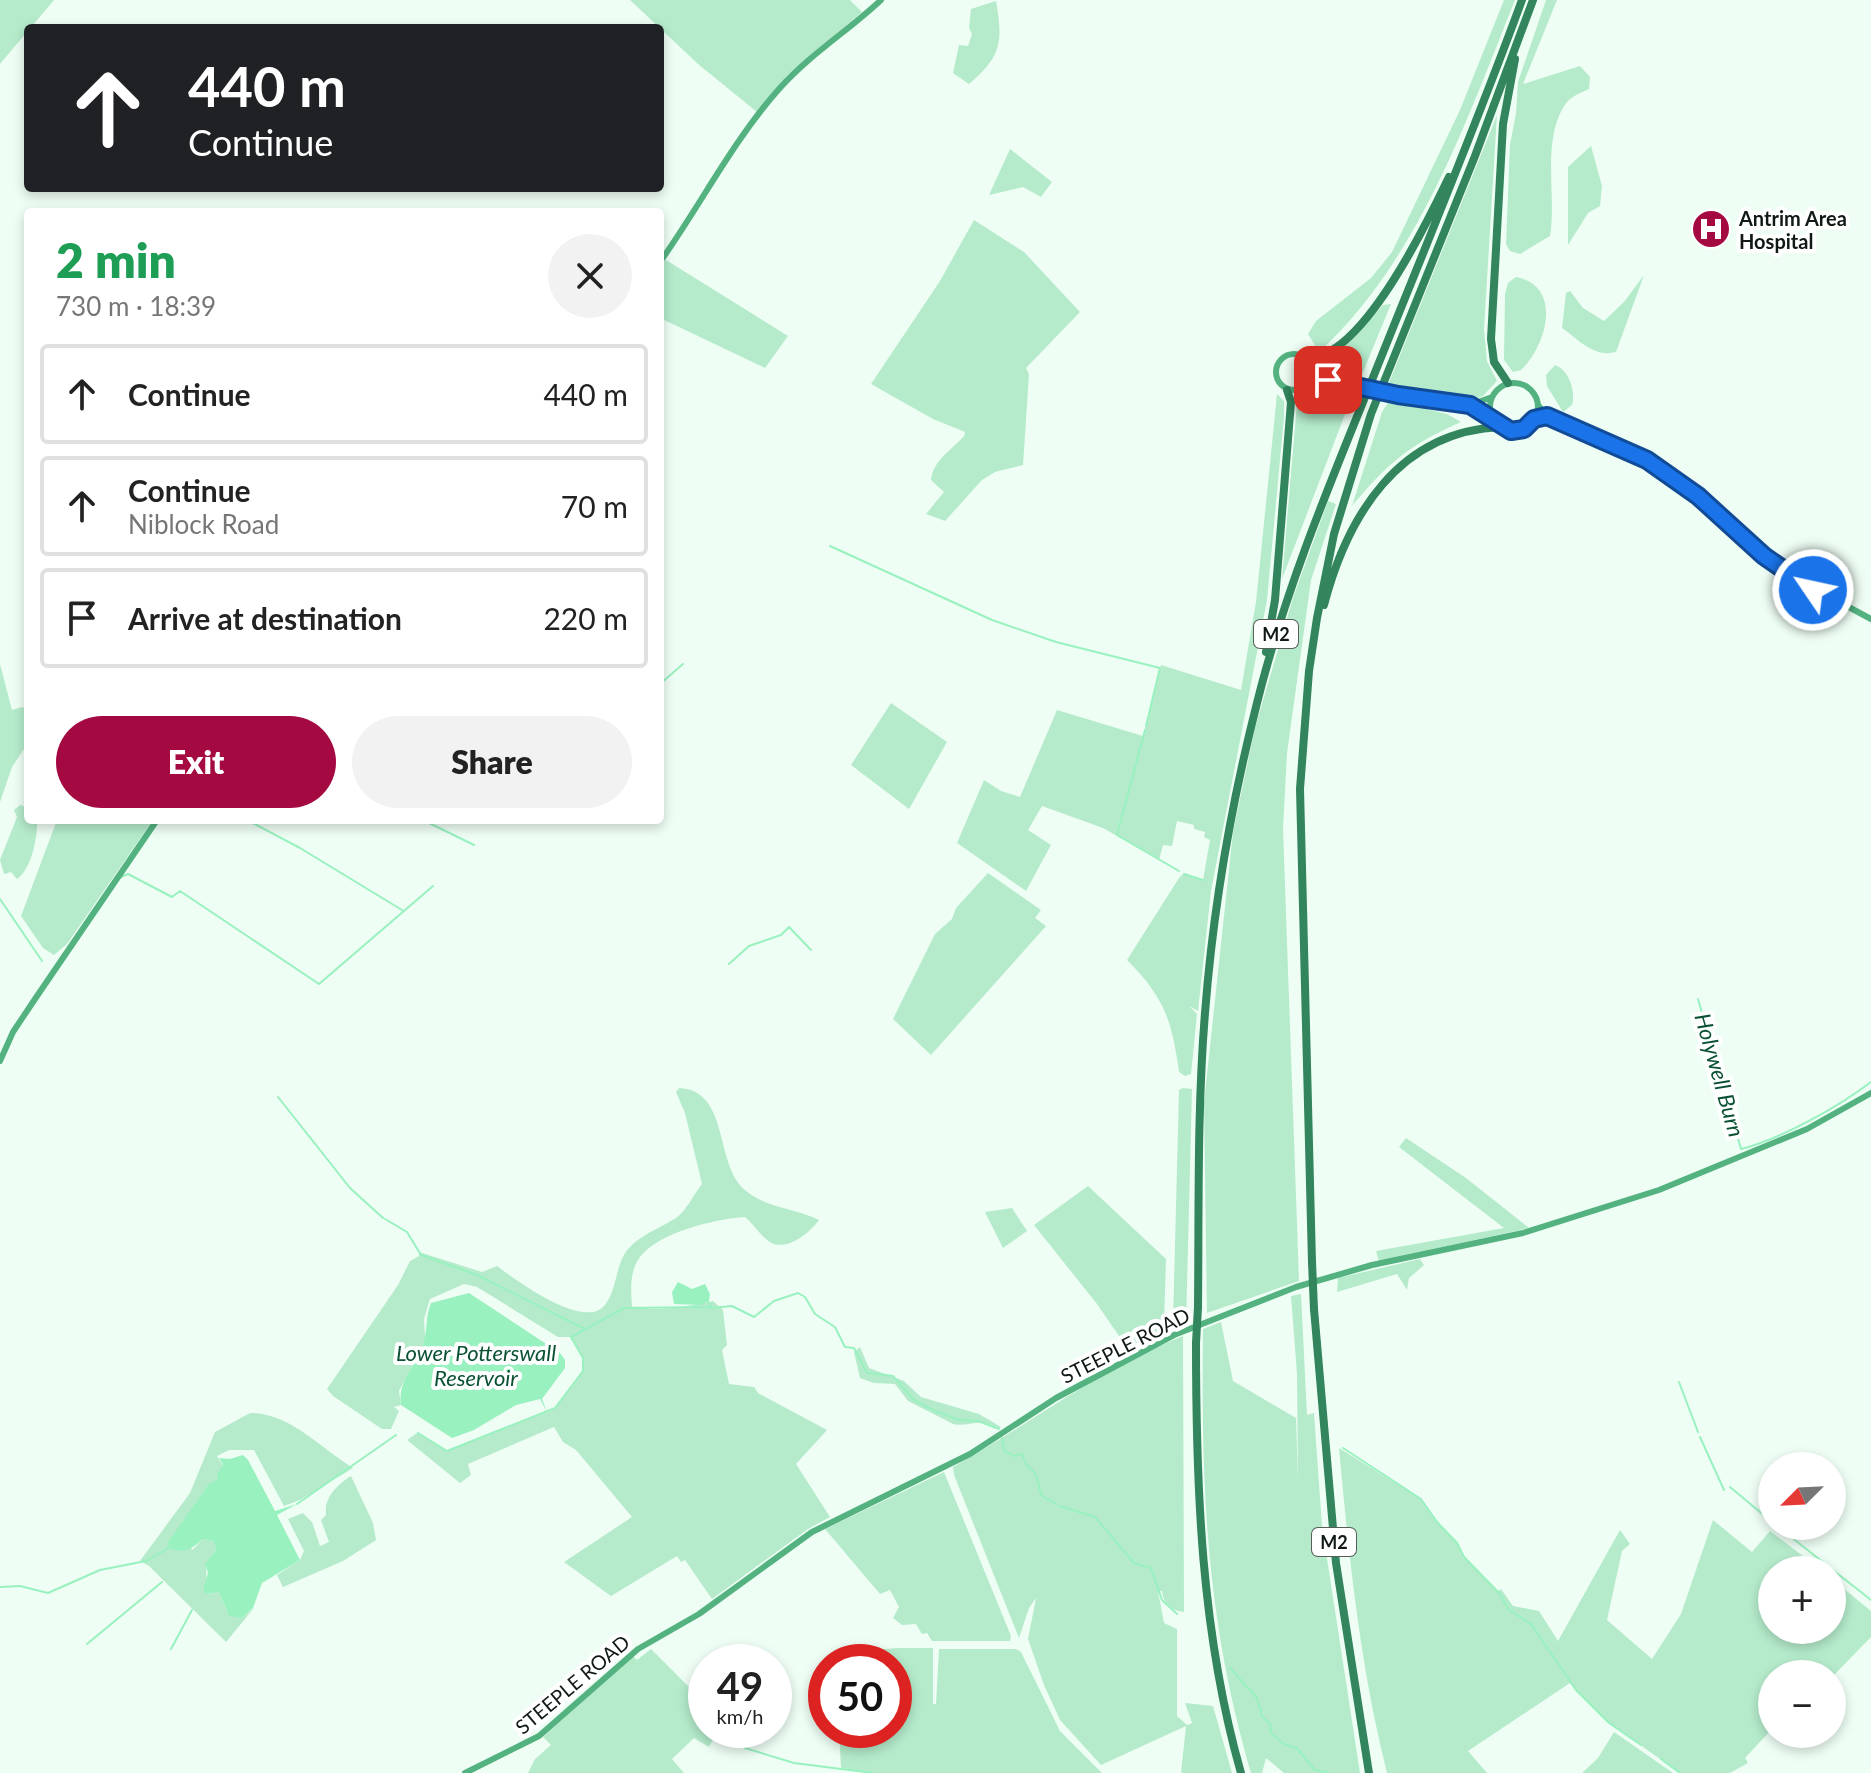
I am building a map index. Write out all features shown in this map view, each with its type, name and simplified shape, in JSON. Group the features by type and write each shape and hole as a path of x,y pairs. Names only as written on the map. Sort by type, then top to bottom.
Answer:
{"highway":[{"name":"M2","path":"1241,1773 1220,1685 1203,1566 1196,1476 1200,1121 1207,991 1225,847 1273,645 1315,521 1475,125 1522,0"},
{"name":"M2","path":"1369,1773 1334,1550 1314,1309 1300,814 1309,671 1325,574 1352,471 1533,0"},
{"path":"1508,383 1494,362 1491,339 1503,124 1519,38"},
{"path":"1306,358 1318,358 1328,353 1361,322 1393,283 1423,232 1475,125"},
{"path":"1257,704 1275,600 1291,402 1287,390"},
{"path":"1309,671 1342,548 1352,524 1373,494 1397,470 1431,447 1484,428 1501,427"}],"street":[{"path":"664,256 719,171 776,92 806,61 881,0"},
{"path":"1328,380 1312,368 1306,358 1289,354 1279,361 1276,376 1287,390 1300,390 1310,383 1328,380 1398,395 1470,405 1492,417 1501,427 1517,431 1534,419 1547,416"},
{"path":"1310,383 1312,368"},
{"path":"1470,405 1492,397 1508,383 1526,386 1547,416 1647,460 1672,475 1791,576 1871,619"},
{"path":"1492,397 1492,417"},
{"path":"1534,419 1538,405"},
{"path":"0,1061 13,1032 154,824"},
{"name":"STEEPLE ROAD","path":"465,1773 539,1736 638,1649 699,1614 812,1532 970,1454 1048,1403 1174,1335 1296,1287 1372,1265 1523,1233 1659,1190 1807,1129 1871,1093"}],"shaded area":[{"path":"0,0 54,0 34,24 24,24 24,36 0,64"},
{"path":"630,0 850,0 862,12 788,75 757,112 664,32 664,24 656,24"},
{"path":"1504,0 1515,0 1436,188 1384,276 1354,316 1319,352 1308,334 1316,321 1371,278 1392,252 1460,110"},
{"path":"1546,0 1557,0 1523,84 1580,66 1590,77 1589,89 1568,101 1554,131 1550,236 1520,254 1510,251 1506,244 1510,145 1518,82"},
{"path":"996,1 998,47 988,65 969,84 953,73 959,45 968,46 972,34 969,28 971,9"},
{"path":"1497,115 1484,329 1487,361 1497,381 1483,396 1473,400 1388,385"},
{"path":"1591,146 1602,186 1600,206 1588,213 1568,245 1568,167"},
{"path":"1010,149 1052,182 1041,197 1023,187 989,195"},
{"path":"974,220 1024,252 1080,312 1026,368 1029,374 1023,465 995,472 982,480 945,521 926,514 944,492 931,480 932,473 965,432 933,419 871,384 940,281"},
{"path":"666,260 788,336 765,368 664,320"},
{"path":"1644,275 1616,352 1593,350 1562,328 1566,293 1570,291 1583,308 1604,321 1624,302"},
{"path":"1516,277 1531,283 1541,292 1546,318 1538,347 1521,370 1513,372 1504,360 1505,294 1508,283"},
{"path":"1391,304 1361,377 1329,374 1327,364 1383,305"},
{"path":"1555,365 1568,376 1572,388 1572,405 1563,412 1547,386 1546,375"},
{"path":"1323,386 1352,396 1282,579 1297,403 1303,394"},
{"path":"1277,394 1284,401 1284,417 1267,600 1211,891 1198,1011 1189,1006 1197,1014 1191,1074 1185,1076 1179,1072 1169,1023 1158,998 1127,960 1179,878 1184,873 1203,880 1210,840 1204,837 1205,832 1194,829 1194,825 1177,821 1172,846 1163,845 1159,860 1103,828 1042,806 1028,830 1051,845 1026,891 957,843 984,780 1001,791 1020,797 1057,710 1143,736 1161,665 1241,690 1256,602"},
{"path":"1390,400 1447,414 1461,422 1400,456 1352,506 1382,412"},
{"path":"1328,501 1336,504 1311,580 1287,753 1283,829 1299,1281 1207,1313 1204,1103 1233,832 1255,728 1293,598"},
{"path":"0,664 12,710 24,708 24,749 12,767 0,802"},
{"path":"891,703 947,742 909,809 851,765"},
{"path":"20,805 24,806 24,824 37,824 30,861 17,879 11,872 4,874 0,860 17,817 14,810"},
{"path":"56,824 150,824 67,944 54,955 43,948 21,916"},
{"path":"988,873 1041,910 1035,918 1046,926 931,1055 893,1019 935,934 952,919 956,908"},
{"path":"679,1088 695,1092 706,1101 714,1114 735,1178 745,1190 762,1201 819,1220 800,1238 780,1245 766,1239 745,1217 704,1224 660,1240 636,1263 632,1307 666,1309 713,1301 723,1310 727,1345 722,1350 729,1384 754,1387 758,1393 827,1430 796,1464 830,1517 808,1529 712,1599 685,1560 681,1562 677,1556 611,1596 564,1562 632,1517 576,1450 563,1442 554,1427 468,1464 471,1475 460,1483 407,1440 417,1433 447,1451 555,1409 583,1371 583,1358 570,1337 558,1337 477,1287 464,1284 430,1299 424,1319 422,1347 399,1391 401,1405 394,1407 399,1411 391,1429 382,1429 327,1389 398,1285 410,1261 419,1256 419,1252 482,1272 497,1266 534,1292 567,1308 595,1311 605,1305 624,1254 645,1235 680,1215 702,1184 685,1113 676,1092"},
{"path":"1192,1089 1186,1325 1180,1327 1173,1323 1179,1090"},
{"path":"1406,1138 1466,1178 1529,1228 1379,1261 1376,1251 1504,1228 1399,1147"},
{"path":"1088,1186 1166,1259 1164,1322 1160,1331 1128,1349 1097,1304 1034,1225"},
{"path":"1012,1208 1027,1231 1003,1248 985,1212"},
{"path":"1420,1259 1424,1265 1409,1278 1407,1290 1397,1274 1337,1292 1338,1278"},
{"path":"1301,1294 1307,1415 1314,1413 1322,1526 1360,1773 1284,1773 1266,1758 1262,1773 1251,1773 1224,1661 1209,1553 1203,1444 1203,1329 1221,1322 1233,1381 1296,1418 1298,1482 1297,1374 1291,1296"},
{"path":"1183,1336 1184,1612 1169,1606 1162,1591 1158,1591 1164,1623 1177,1629 1177,1716 1187,1725 1192,1723 1185,1703 1213,1706 1232,1773 1181,1773 1186,1726 1101,1765 1060,1720 1044,1685 1028,1639 1036,1598 1029,1608 1019,1638 953,1467 1094,1381"},
{"path":"860,1347 869,1368 904,1381 921,1397 979,1414 1001,1427 998,1429 986,1423 953,1424 908,1401 895,1384 874,1383 860,1378 854,1352"},
{"path":"250,1413 291,1425 353,1468 300,1500 284,1506 254,1450 229,1450 217,1456 223,1466 218,1479 182,1522 192,1550 203,1539 215,1541 216,1550 206,1564 207,1594 219,1592 227,1612 242,1618 254,1608 226,1642 149,1566 140,1561 190,1493 215,1432"},
{"path":"1339,1448 1421,1499 1465,1557 1498,1591 1501,1589 1513,1606 1539,1611 1558,1641 1620,1530 1630,1544 1622,1551 1607,1620 1652,1659 1681,1614 1713,1520 1752,1552 1762,1540 1782,1540 1803,1556 1758,1556 1758,1644 1846,1644 1846,1590 1871,1611 1871,1637 1846,1663 1846,1660 1758,1660 1758,1744 1745,1758 1748,1763 1730,1773 1680,1773 1609,1723 1570,1683 1468,1751 1487,1773 1387,1773 1351,1571"},
{"path":"944,1472 1011,1636 1010,1641 932,1641 927,1633 922,1634 916,1624 902,1625 893,1618 899,1607 890,1590 880,1594 825,1529"},
{"path":"351,1476 373,1523 376,1540 343,1561 283,1587 277,1575 300,1560 304,1551 288,1519 303,1513 312,1522 320,1546 329,1542 321,1520 326,1515 332,1492"},
{"path":"912,1648 933,1648 933,1704 936,1704 939,1649 1016,1649 1021,1652 1060,1731 1102,1773 873,1773 841,1768 840,1748 912,1748"},
{"path":"651,1649 688,1686 688,1744 672,1759 684,1773 528,1773 535,1759 551,1745 543,1737 633,1656 637,1660"},
{"path":"1614,1732 1673,1773 1582,1773 1598,1758"}],"water":[{"path":"678,1282 692,1289 705,1284 710,1294 709,1301 700,1305 674,1304 672,1292"},
{"name":"Lower Potterswall Reservoir","path":"469,1293 560,1353 565,1360 565,1368 542,1399 547,1412 540,1399 516,1405 474,1430 452,1438 401,1405 401,1395 405,1379 421,1349 431,1303"},
{"path":"243,1455 275,1511 297,1504 277,1515 300,1560 262,1583 253,1608 242,1618 229,1616 219,1592 207,1594 203,1590 208,1573 205,1564 216,1550 214,1541 203,1539 191,1548 179,1551 169,1548 168,1542 209,1484 218,1479 223,1465 219,1458"}],"waterway":[{"path":"830,546 992,620 1056,642 1160,668 1146,726"},
{"path":"664,681 683,664"},
{"path":"1145,730 1117,835 1179,871"},
{"path":"255,824 402,910"},
{"path":"431,824 474,845"},
{"path":"121,877 128,874 172,897 180,891 319,984 433,886"},
{"path":"1184,874 1203,880"},
{"path":"0,899 42,961"},
{"path":"729,964 749,946 781,935 789,927 811,950"},
{"name":"Holywell Burn","path":"1698,999 1741,1149 1809,1121 1871,1082"},
{"path":"278,1097 350,1188 383,1218"},
{"path":"385,1219 407,1232 421,1255 477,1275 583,1328"},
{"path":"708,1302 712,1308 732,1306 754,1317 774,1301 798,1293 805,1297 815,1314 835,1327 845,1347 854,1348 867,1373 893,1376 914,1400 933,1410 959,1420 978,1421 999,1429"},
{"path":"418,1433 447,1451 555,1408 583,1371 583,1358 571,1337 624,1308 711,1307"},
{"path":"1679,1382 1698,1432"},
{"path":"297,1504 396,1435"},
{"path":"1700,1437 1724,1490"},
{"path":"1002,1438 1005,1451 1014,1456 1022,1454 1026,1464 1036,1474 1041,1495 1056,1504"},
{"path":"1343,1448 1421,1499 1457,1543 1464,1557 1500,1594 1508,1609 1531,1624 1576,1690 1609,1723 1641,1745"},
{"path":"1730,1487 1758,1510"},
{"path":"1060,1506 1095,1517 1134,1563 1151,1568 1162,1600 1177,1614"},
{"path":"1795,1540 1871,1600"},
{"path":"0,1587 20,1586 48,1593 100,1570 146,1561 169,1548"},
{"path":"87,1644 162,1582"},
{"path":"171,1649 192,1610"},
{"path":"1230,1668 1257,1698 1262,1716 1270,1724 1271,1733 1284,1744 1297,1748 1315,1770 1329,1773"},
{"path":"745,1748 794,1763 873,1773"},
{"path":"1661,1759 1680,1773"}],"place":[{"name":"Antrim Area Hospital","path":"1711,229"}],"route":[{"path":"1328,380 1398,395 1470,405 1482,410 1506,430 1524,429 1534,419 1547,416 1601,439 1672,475 1764,556 1813,590"}]}
